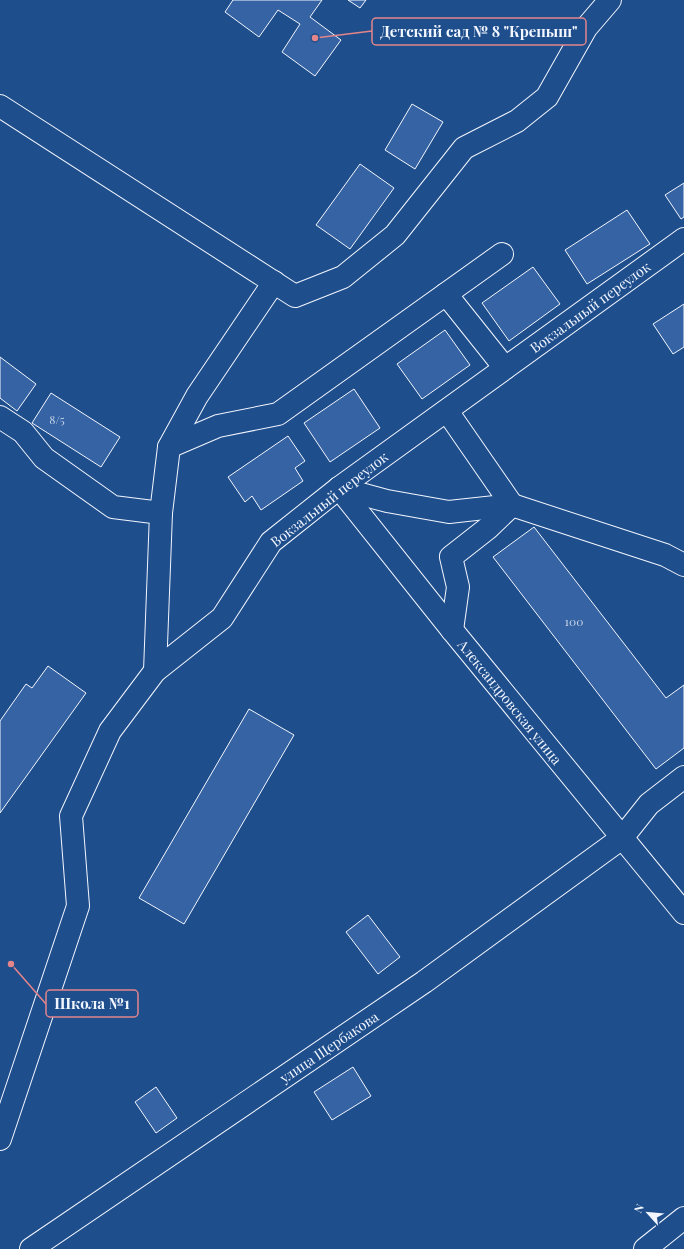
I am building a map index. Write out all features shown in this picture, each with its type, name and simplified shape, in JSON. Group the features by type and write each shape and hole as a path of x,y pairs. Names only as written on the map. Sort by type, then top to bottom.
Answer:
{"street":[{"path":"0,106 295,296 343,277 395,235 464,148 517,121 547,97 586,28 610,0"},
{"name":"Вокзальный переулок","path":"0,1139 78,906 71,816 110,731 155,672 222,618 271,542 339,488 684,240"},
{"path":"169,447 218,426 278,414 502,254"},
{"path":"155,672 161,513 169,447 196,396 274,282"},
{"path":"446,294 505,368"},
{"path":"447,410 512,505"},
{"path":"0,417 23,432 44,458 113,507 161,513"},
{"path":"339,488 387,501 449,512 512,505 665,555 684,566"},
{"name":"Александровская улица","path":"339,488 452,630 684,913"},
{"path":"452,630 458,587 450,557 488,528 512,505"},
{"name":"улица Щербакова","path":"31,1249 424,982 622,838 648,804 684,776"},
{"path":"645,1249 684,1218"}],"building":[{"path":"233,0 322,0 310,17 341,40 315,76 282,52 300,24 278,10 259,37 225,12"},
{"path":"348,0 366,0 360,8"},
{"path":"412,104 443,122 415,169 385,150"},
{"path":"360,164 394,188 350,249 316,225"},
{"path":"684,183 684,217 681,219 665,195"},
{"path":"627,210 650,244 587,284 565,250"},
{"path":"533,267 560,304 509,341 482,303"},
{"path":"684,304 684,347 673,354 653,324"},
{"path":"445,330 470,365 422,399 397,364"},
{"path":"0,357 36,384 17,411 0,398"},
{"path":"354,389 380,428 330,462 304,423"},
{"path":"51,393 120,437 101,467 32,423"},
{"path":"288,436 305,461 295,468 303,481 261,510 252,496 245,502 228,477"},
{"path":"534,527 666,698 684,685 684,748 656,769 493,557"},
{"path":"48,666 86,693 0,813 0,721 26,684 32,688"},
{"path":"249,709 294,735 184,924 139,898"},
{"path":"368,915 400,957 378,974 346,932"},
{"path":"353,1067 371,1096 332,1120 314,1092"},
{"path":"156,1087 177,1118 156,1133 135,1102"}],"place":[{"name":"Детский сад № 8 \"Крепыш\"","path":"315,38"},
{"name":"Школа №1","path":"11,964"}]}
